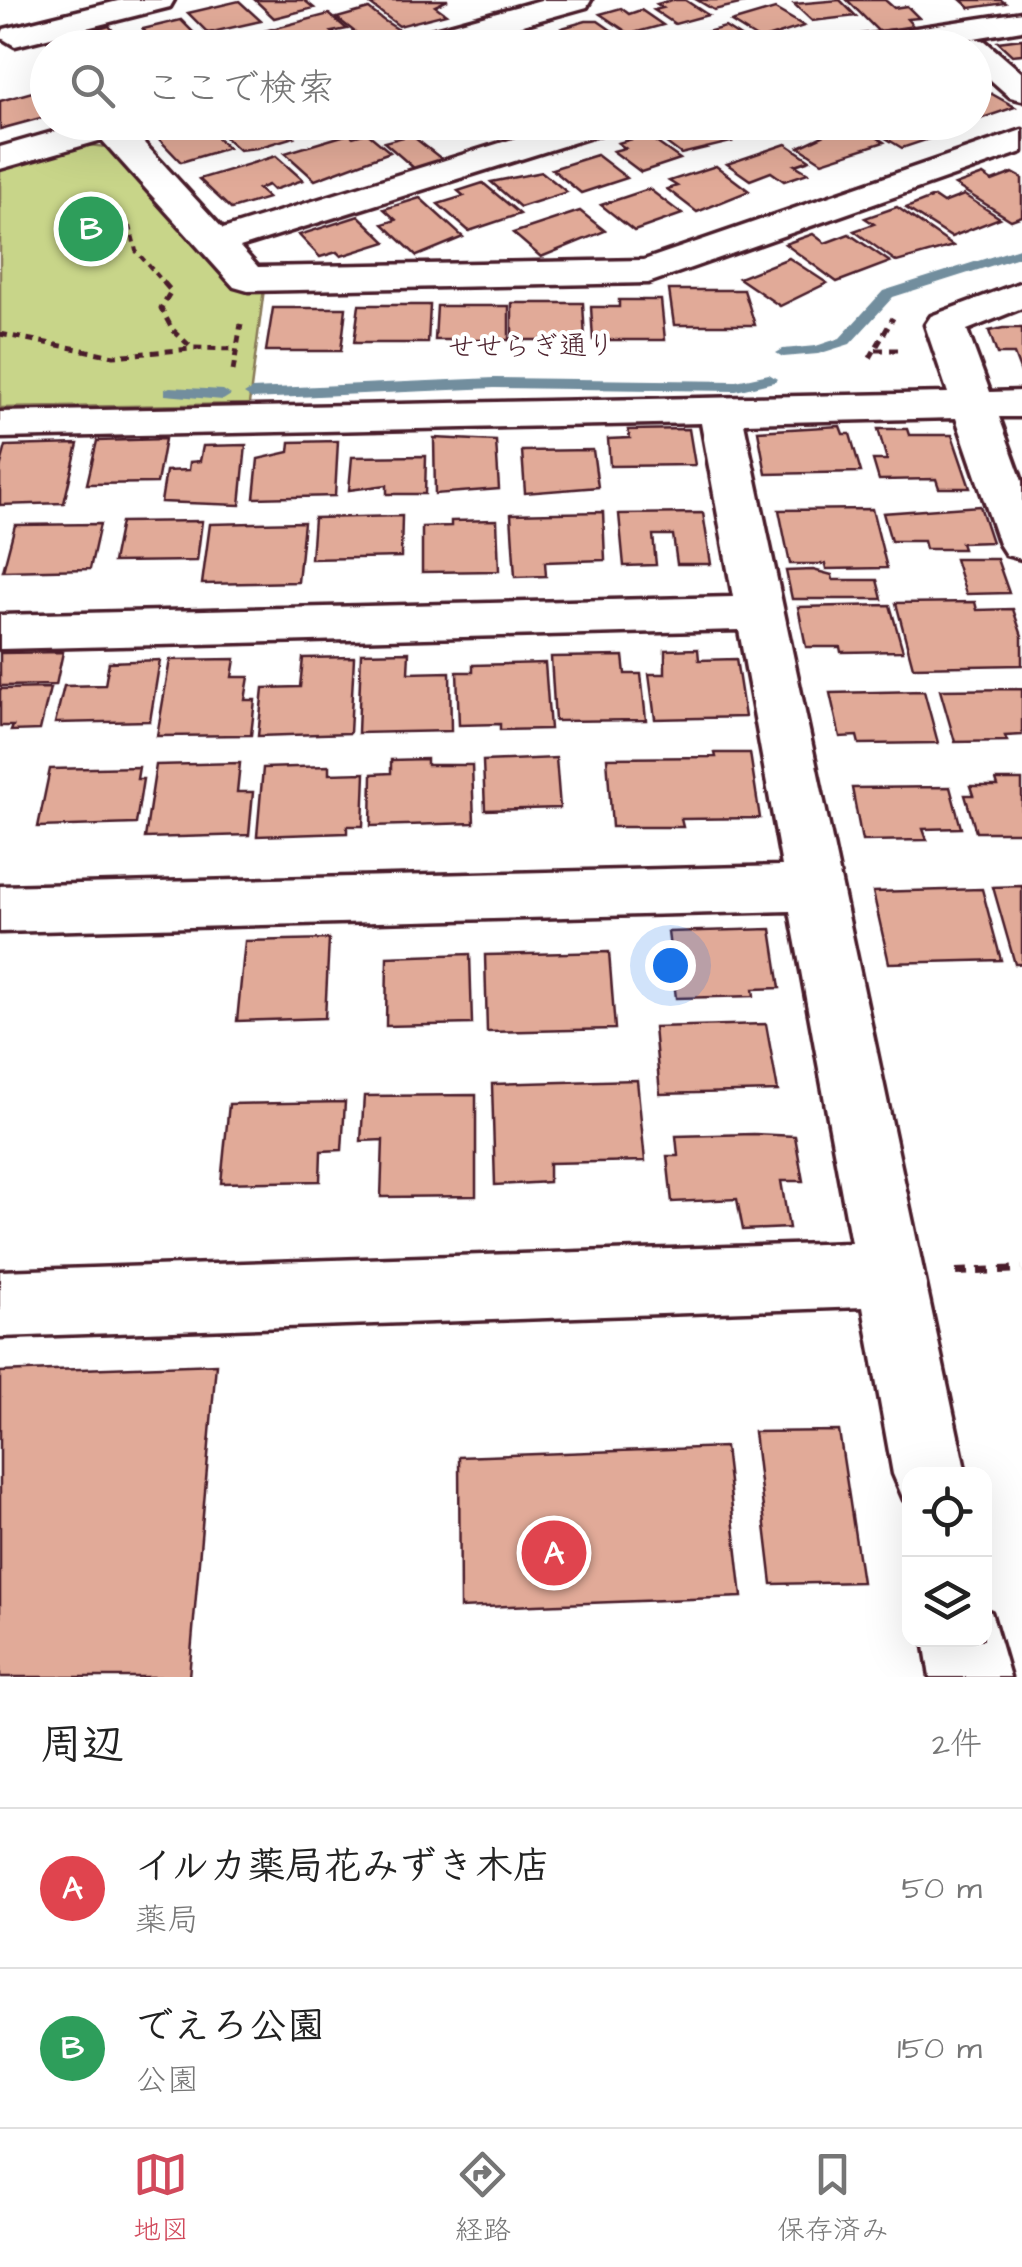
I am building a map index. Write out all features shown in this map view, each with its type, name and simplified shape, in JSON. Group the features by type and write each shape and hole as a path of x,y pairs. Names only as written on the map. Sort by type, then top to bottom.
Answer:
{"street":[{"path":"49,30 159,0"},
{"path":"467,30 576,0"},
{"path":"922,0 955,30"},
{"path":"992,33 1022,21"},
{"path":"992,63 1022,90"},
{"path":"0,158 60,140"},
{"path":"128,140 248,279 648,271 1022,140"},
{"path":"218,242 547,140"},
{"path":"1022,294 945,326 1022,544"},
{"path":"0,425 1022,404"},
{"path":"720,409 929,1467"},
{"path":"0,632 763,612"},
{"path":"0,909 816,888"},
{"path":"0,1304 890,1274"},
{"path":"964,1647 970,1677"}],"path":[{"path":"128,218 136,250 171,291 161,308 172,329 192,348"},
{"path":"228,421 248,279"},
{"path":"858,366 872,357 896,313"},
{"path":"0,334 114,356 192,348 236,349"},
{"path":"218,372 234,371"}],"green space":[{"path":"89,145 106,147 235,288 264,289 249,404 0,408 0,169"}],"building":[{"path":"255,0 304,0 314,8 274,18"},
{"path":"385,0 448,0 435,6 446,14 399,26 371,5"},
{"path":"685,0 708,15 675,24 654,10 663,8 657,4"},
{"path":"697,0 757,0 714,10"},
{"path":"840,0 856,16 812,21 794,4"},
{"path":"847,0 885,0 894,8 907,6 919,18 907,19 914,27 877,30"},
{"path":"961,0 1001,0 1005,3 970,8"},
{"path":"239,1 261,21 205,30 188,13"},
{"path":"621,8 629,14 641,10 663,25 624,30 600,14"},
{"path":"369,9 399,30 352,30 337,18"},
{"path":"775,9 804,26 791,30 744,30 731,22"},
{"path":"329,14 347,29 342,30 268,30"},
{"path":"181,20 191,30 144,30"},
{"path":"598,21 611,30 565,30 562,28"},
{"path":"1022,39 1022,54 1012,55 998,42"},
{"path":"30,93 30,121 0,129 0,101"},
{"path":"992,94 1015,107 992,115"},
{"path":"160,140 220,140 228,148 181,162"},
{"path":"228,140 284,140 257,148 239,150"},
{"path":"329,140 375,140 390,152 315,180 285,153"},
{"path":"417,140 443,160 415,169 384,142"},
{"path":"653,140 680,159 641,172 613,151 625,148 618,143"},
{"path":"662,140 731,142 681,154"},
{"path":"814,140 884,142 822,162 799,147"},
{"path":"889,140 926,140 902,148"},
{"path":"786,144 810,160 795,165 808,173 784,181 771,172 750,180 727,164"},
{"path":"597,155 627,178 581,193 552,169"},
{"path":"276,156 303,180 273,190 268,185 258,189 268,198 231,209 199,179"},
{"path":"716,166 749,191 697,212 667,189 677,186 669,181"},
{"path":"542,172 567,192 520,207 491,182"},
{"path":"1013,173 1022,178 1022,216 1011,220 955,185 983,175 992,181"},
{"path":"483,183 520,214 469,231 438,204 464,196 458,191"},
{"path":"649,189 682,214 634,231 601,205"},
{"path":"964,195 1000,218 951,237 906,208 934,197 943,203"},
{"path":"420,198 463,237 417,256 383,224 396,220 384,209"},
{"path":"897,207 953,246 897,262 854,231 874,224 865,218"},
{"path":"580,211 605,231 541,257 513,233"},
{"path":"359,216 386,242 341,256 337,252 320,257 299,235"},
{"path":"813,234 825,243 849,234 890,262 837,282 785,244"},
{"path":"789,258 827,283 780,306 739,278"},
{"path":"669,290 744,290 755,325 674,325"},
{"path":"619,300 661,300 665,340 593,340 591,307 619,307"},
{"path":"512,303 583,303 585,340 512,340"},
{"path":"359,305 430,305 428,343 354,343"},
{"path":"437,306 509,306 509,340 435,340"},
{"path":"273,308 346,308 341,351 266,351"},
{"path":"1022,328 1022,375 1014,354 997,354 989,331"},
{"path":"840,426 843,434 850,434 861,472 766,474 758,431"},
{"path":"689,429 695,465 610,466 608,439 630,438 628,430"},
{"path":"878,429 907,429 909,435 952,435 970,488 939,488 936,479 879,480 873,460 887,460"},
{"path":"434,438 496,441 499,489 435,494"},
{"path":"165,439 157,483 87,484 97,441"},
{"path":"338,441 335,496 254,498 258,459 289,452 290,442"},
{"path":"78,444 64,503 0,505 0,468 6,446"},
{"path":"246,445 240,505 161,502 166,471 189,470 190,462 200,461 203,446"},
{"path":"593,450 598,487 525,493 522,451"},
{"path":"426,456 425,494 387,494 387,485 349,490 352,457"},
{"path":"980,506 992,542 961,543 963,549 926,549 924,541 891,541 883,513"},
{"path":"872,509 887,568 826,569 825,564 790,564 779,510"},
{"path":"603,512 605,560 545,562 546,576 515,577 511,514"},
{"path":"703,513 711,564 677,564 673,535 653,535 656,565 624,566 619,514"},
{"path":"402,516 401,557 311,559 314,518"},
{"path":"497,520 499,571 422,572 422,527 451,526 451,521"},
{"path":"202,521 197,561 113,562 121,522"},
{"path":"304,522 298,582 202,584 210,524"},
{"path":"100,524 90,569 3,571 15,525"},
{"path":"955,559 997,559 1009,593 966,594"},
{"path":"813,570 832,575 833,580 877,580 882,599 792,599 786,571"},
{"path":"975,602 977,610 1013,609 1022,636 1022,665 913,667 896,603"},
{"path":"890,605 903,651 841,652 840,647 806,647 798,607"},
{"path":"698,649 699,660 736,659 745,717 655,719 649,674 665,674 665,650"},
{"path":"63,652 56,685 0,686 0,653"},
{"path":"409,652 408,673 450,672 451,731 358,733 361,653"},
{"path":"623,656 625,674 641,674 646,720 555,721 551,657"},
{"path":"354,657 350,733 258,736 263,688 300,687 303,658"},
{"path":"235,659 232,677 249,677 245,700 255,700 251,735 157,736 170,660"},
{"path":"160,660 150,721 55,723 64,686 105,685 109,662"},
{"path":"545,663 550,729 500,730 500,724 459,725 457,672 473,672 473,665"},
{"path":"50,688 40,730 11,731 13,726 0,726 0,689"},
{"path":"1022,689 1022,735 1005,736 1007,741 955,742 940,690"},
{"path":"924,691 938,743 859,744 857,736 840,737 830,693"},
{"path":"715,753 750,753 760,818 681,819 683,827 612,827 607,758 716,757"},
{"path":"556,758 560,808 485,810 483,761"},
{"path":"427,759 427,765 472,765 474,823 371,826 372,774 391,773 391,760"},
{"path":"240,763 237,792 253,792 249,835 145,838 156,765"},
{"path":"329,766 329,774 365,773 363,826 347,826 347,833 257,836 263,768"},
{"path":"139,767 137,779 143,779 136,824 38,827 50,769"},
{"path":"996,780 1022,780 1022,832 976,832 965,795 973,795 970,786 998,786"},
{"path":"950,787 961,828 923,829 927,840 862,841 852,788"},
{"path":"1022,886 1022,964 1015,964 993,887"},
{"path":"982,889 1001,960 889,963 873,892"},
{"path":"771,929 780,988 753,989 754,996 676,998 668,932"},
{"path":"329,939 325,1018 237,1021 245,941"},
{"path":"609,952 615,1029 487,1032 485,955"},
{"path":"470,954 472,1024 386,1026 387,957"},
{"path":"766,1024 778,1091 660,1094 654,1027"},
{"path":"637,1080 645,1161 549,1163 549,1182 495,1185 492,1084"},
{"path":"476,1095 476,1196 381,1197 383,1140 361,1141 364,1096"},
{"path":"345,1102 342,1150 321,1151 320,1181 221,1183 229,1104"},
{"path":"676,1136 795,1136 803,1181 781,1181 789,1228 743,1230 737,1199 672,1202 667,1156 678,1156"},
{"path":"216,1364 189,1677 0,1677 0,1372"},
{"path":"839,1431 862,1582 772,1584 754,1432"},
{"path":"725,1447 742,1597 460,1608 459,1457"}],"waterway":[{"path":"783,353 818,350 845,341 888,294 1022,251"},
{"path":"252,394 494,383 736,386 769,379"},
{"path":"170,392 223,395"}],"place":[{"name":"でえろ公園","path":"91,229"},
{"name":"イルカ薬局花みずき木店","path":"554,1553"}]}
